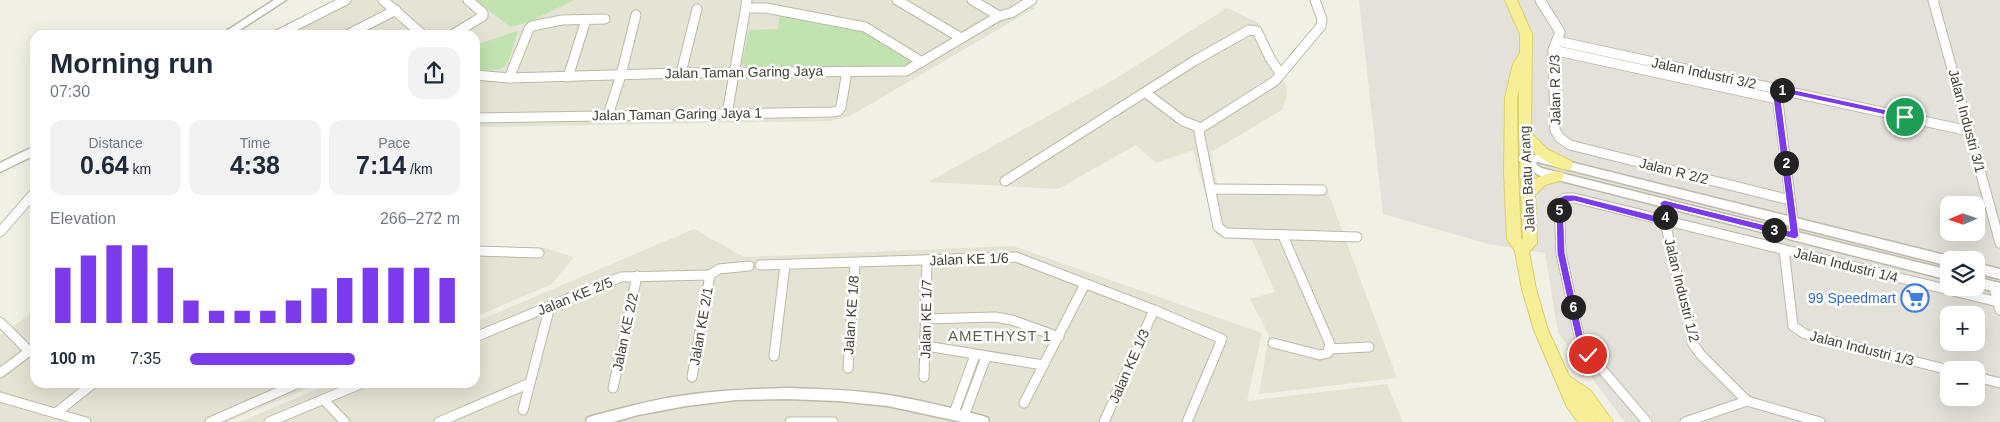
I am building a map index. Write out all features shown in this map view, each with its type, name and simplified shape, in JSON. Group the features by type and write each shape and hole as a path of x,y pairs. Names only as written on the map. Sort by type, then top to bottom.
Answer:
{"main road":[{"name":"Jalan Batu Arang","path":"1511,0 1526,34 1524,134 1530,243 1522,250 1529,289 1541,330 1573,402 1587,422"},
{"path":"1522,250 1514,239 1511,145 1512,98 1519,64 1525,54"},
{"path":"1524,134 1542,152 1566,164"},
{"path":"1511,145 1525,161 1516,164 1511,172"},
{"path":"1528,195 1533,185 1543,179 1557,176"},
{"name":"Jalan Batu Arang","path":"1564,381 1584,396 1605,422"},
{"path":"1573,402 1577,422"}],"street":[{"path":"233,30 282,0"},
{"path":"287,30 346,0"},
{"path":"383,0 417,30"},
{"path":"460,30 483,16 483,12 468,0"},
{"path":"896,0 961,38"},
{"path":"972,0 999,16"},
{"name":"Jalan Taman Garing Jaya","path":"480,75 509,78 681,72 906,71 999,16 1007,15 1032,0"},
{"path":"1200,128 1274,81 1321,26 1322,19 1315,0"},
{"path":"1540,0 1560,32 1557,41"},
{"name":"Jalan Industri 3/1","path":"1933,0 2000,243"},
{"path":"727,114 747,4 865,27 922,62"},
{"path":"681,72 697,9"},
{"path":"357,30 396,10"},
{"path":"608,115 621,75 636,15"},
{"path":"509,78 529,29 550,21 606,19"},
{"path":"568,77 586,20"},
{"path":"1005,181 1194,61 1253,29 1257,31 1280,73"},
{"name":"Jalan R 2/3","path":"1557,41 1553,50 1555,130 1560,138"},
{"name":"Jalan Industri 3/2","path":"1557,41 1969,131"},
{"path":"1553,50 1777,99"},
{"name":"Jalan Taman Garing Jaya 1","path":"480,118 838,111 841,107 847,71"},
{"path":"1776,89 1795,236"},
{"path":"1146,93 1183,121 1200,128"},
{"path":"1200,128 1199,132 1218,227 1221,230 1226,233 1283,236 1357,237"},
{"name":"Jalan R 2/2","path":"1560,138 1570,145 1790,200"},
{"path":"0,168 30,153"},
{"path":"1525,161 1538,158 1566,164 1940,259"},
{"path":"1525,161 1538,171 1940,273"},
{"path":"1212,190 1322,190"},
{"path":"0,232 30,198"},
{"name":"Jalan Industri 1/4","path":"1647,422 1581,345 1561,253 1559,202 1565,198 1574,198 1784,250 1999,306"},
{"name":"Jalan Industri 1/2","path":"1664,203 1665,222 1693,344 1701,355 1747,401 1820,422"},
{"path":"1274,343 1320,355 1328,353 1330,344 1283,236"},
{"name":"Jalan Industri 1/3","path":"1784,250 1793,326 1805,334 1940,368"},
{"path":"480,252 539,253"},
{"name":"Jalan KE 1/6","path":"760,265 1016,258 1154,310 1217,335 1222,339 1190,421"},
{"name":"Jalan KE 1/7","path":"924,377 927,261"},
{"name":"Jalan KE 1/8","path":"848,368 855,263"},
{"path":"774,356 785,265"},
{"path":"710,275 719,269 749,266"},
{"path":"1985,270 2000,274"},
{"name":"Jalan KE 2/5","path":"480,335 621,278 710,275"},
{"name":"Jalan KE 2/1","path":"692,377 710,275"},
{"name":"Jalan KE 2/2","path":"613,388 637,276"},
{"path":"1024,404 1086,284"},
{"path":"1997,288 1999,306"},
{"path":"523,410 550,306"},
{"name":"Jalan KE 1/3","path":"1104,422 1154,310"},
{"path":"925,319 995,317 1012,320 1059,337"},
{"path":"0,322 30,347"},
{"path":"926,346 1043,365"},
{"path":"1329,349 1370,347"},
{"path":"0,373 30,350"},
{"path":"959,415 975,355"},
{"path":"959,415 986,356"},
{"path":"1985,379 2000,383"},
{"path":"440,422 456,419 530,384"},
{"path":"56,413 87,388"},
{"path":"210,422 287,388"},
{"path":"269,422 351,388"},
{"path":"592,422 647,406 735,395 774,393 855,396 959,415 983,422"},
{"path":"0,397 86,422"},
{"path":"324,400 345,422"},
{"path":"1685,422 1747,401"},
{"path":"790,422 833,422"}],"shaded area":[{"path":"338,0 1020,0 1035,8 850,116 830,121 480,127 480,30 280,30"},
{"path":"1359,0 2000,0 2000,422 1625,422 1558,333 1545,253 1489,244 1383,214"},
{"path":"1227,8 1259,23 1287,88 1282,110 1211,152 1217,184 1325,184 1397,378 1259,394 1269,335 1250,299 1275,292 1252,240 1226,238 1216,233 1193,150 1156,163 1136,145 1058,189 928,182 1115,79"},
{"path":"694,229 744,257 1013,246 1262,333 1247,401 1387,384 1403,422 239,422 320,388 480,388 480,320"},
{"path":"480,247 545,248 574,257 552,284 480,315"},
{"path":"30,314 30,388 309,388 227,422 0,422 0,335"}],"green space":[{"path":"476,0 574,0 529,22 510,27"},
{"path":"780,14 865,32 911,62 906,66 747,67 742,63 749,30 778,29"},
{"path":"518,31 507,64 496,70 480,69 480,43"}],"place":[{"name":"99 Speedmart","path":"1915,298"}],"district":[{"name":"AMETHYST 1","path":"1000,336"}],"route":[{"path":"1588,355 1581,345 1561,253 1559,202 1565,198 1574,198 1665,222 1664,203 1795,236 1776,89 1905,117"}]}
